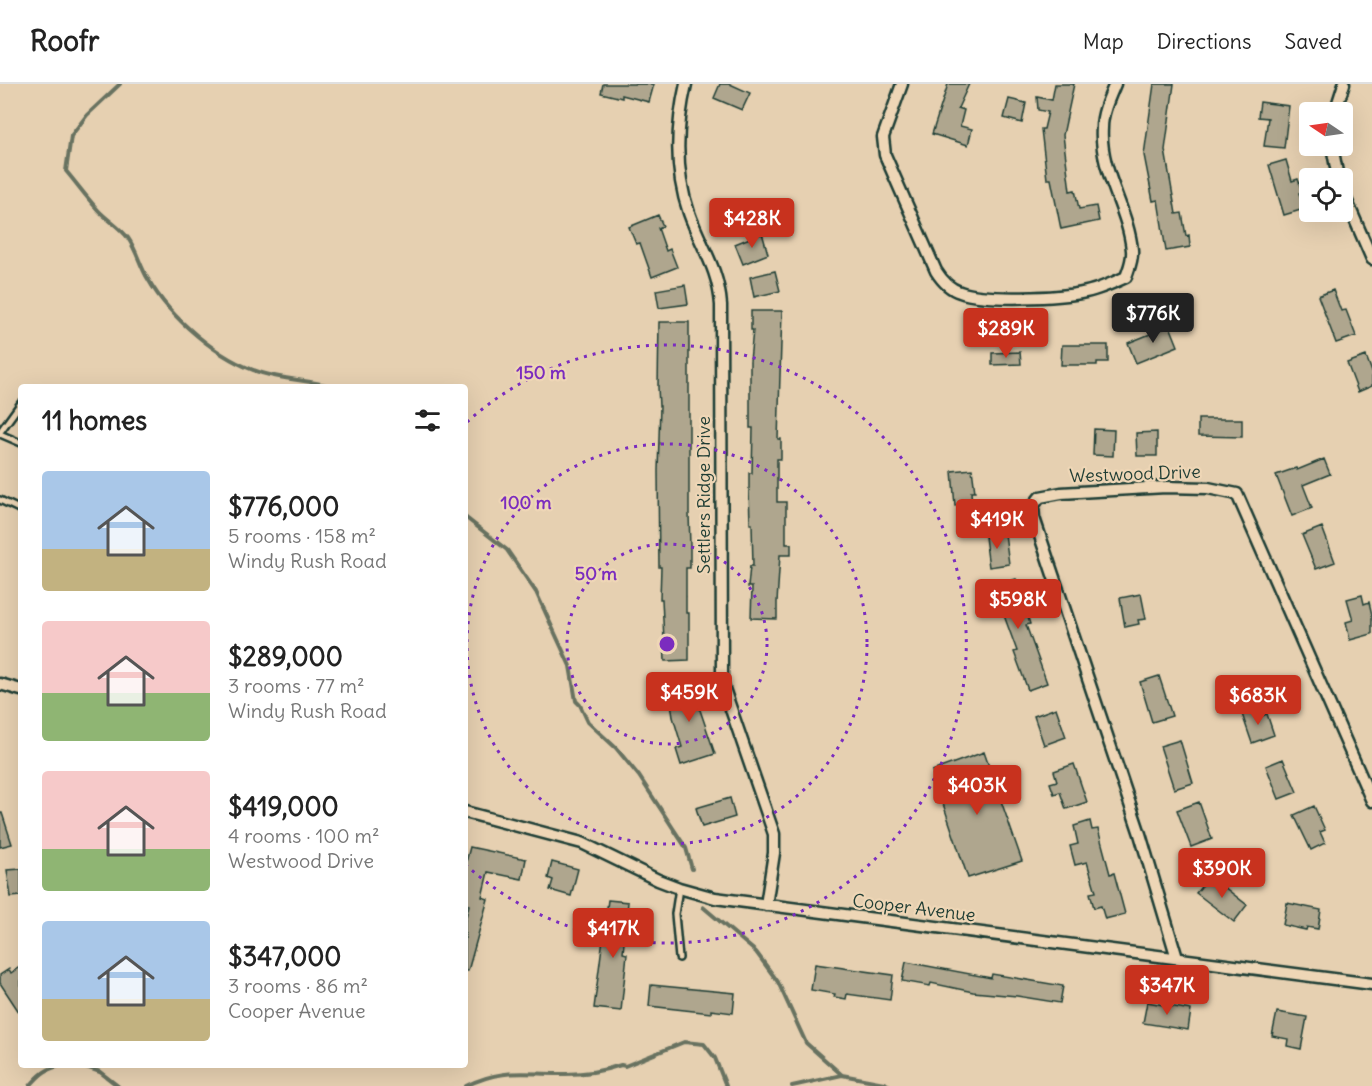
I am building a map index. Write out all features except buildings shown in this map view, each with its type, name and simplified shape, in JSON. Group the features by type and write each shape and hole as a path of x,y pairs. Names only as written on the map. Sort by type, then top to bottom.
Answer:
{"street":[{"name":"Settlers Ridge Drive","path":"686,84 680,109 678,135 677,157 681,185 689,213 719,283 721,304 722,683 774,834 774,853 766,905"},
{"path":"902,84 883,137 885,155 936,271 958,292 976,296 1023,298 1083,293 1126,277 1133,252 1107,166 1101,126 1115,84"},
{"path":"1338,102 1344,84"},
{"path":"1353,215 1372,259"},
{"name":"Westwood Drive","path":"1177,958 1136,823 1034,518 1033,506 1040,497 1061,493 1166,487 1208,488 1237,494 1372,801"},
{"path":"0,684 18,689"},
{"name":"Cooper Avenue","path":"468,813 582,843 679,888 715,897 1372,984"}],"lane":[{"path":"18,407 0,433 18,442"},
{"path":"0,500 18,509"},
{"path":"679,888 675,914 679,958"}],"waterway":[{"path":"120,84 87,115 71,136 66,171 98,210 128,238 157,294 197,336 246,367 262,373 320,384"},
{"path":"468,519 507,550 536,592 570,666 576,701 588,722 616,748 639,776 686,848 692,869"},
{"path":"703,907 756,952 778,982 806,1043 842,1075"},
{"path":"466,1086 479,1080 504,1074 580,1073 625,1066 684,1042 704,1044 715,1058 726,1086"},
{"path":"30,1086 44,1072 52,1068"},
{"path":"89,1068 100,1072 118,1086"},
{"path":"792,1086 842,1075 890,1086"}]}
